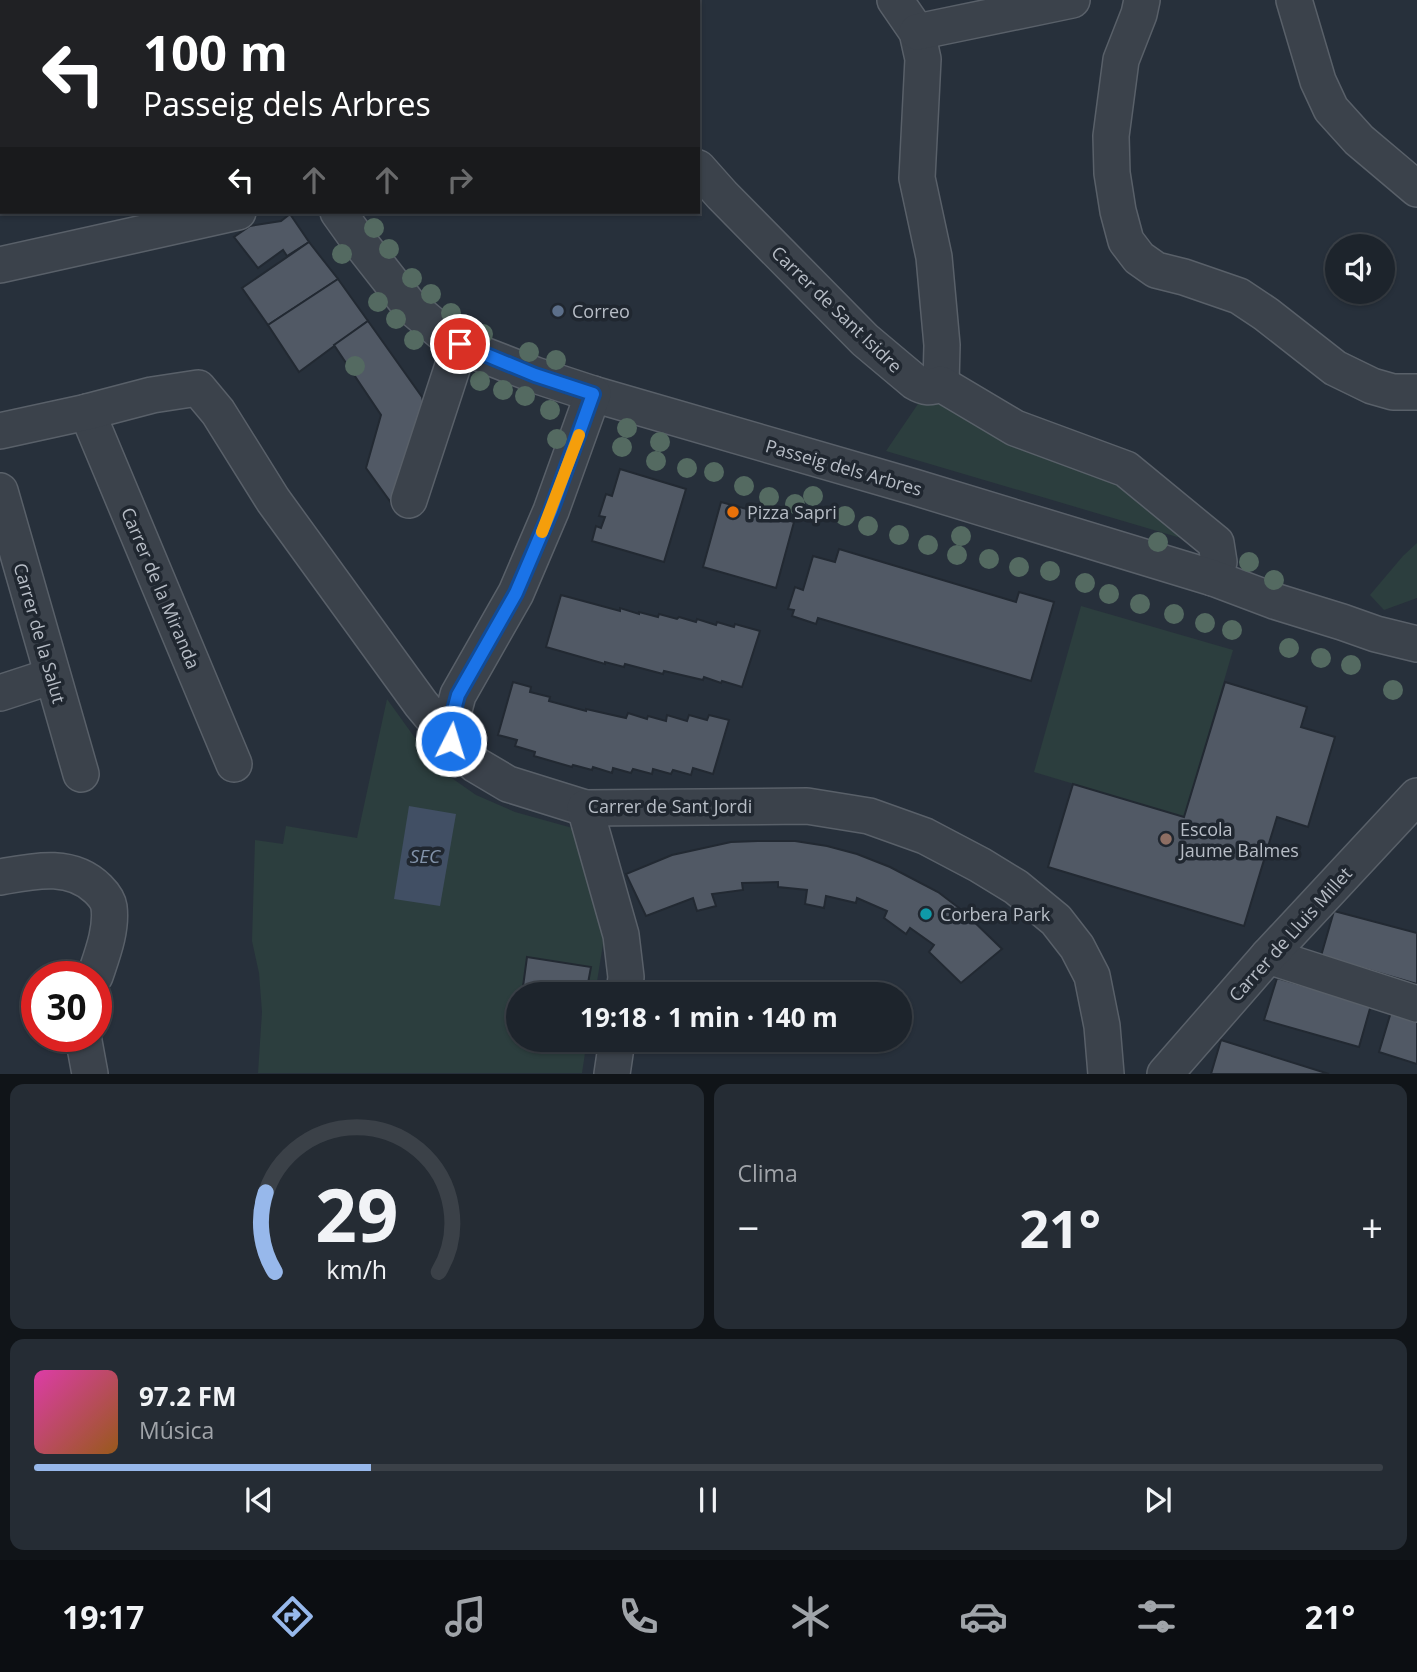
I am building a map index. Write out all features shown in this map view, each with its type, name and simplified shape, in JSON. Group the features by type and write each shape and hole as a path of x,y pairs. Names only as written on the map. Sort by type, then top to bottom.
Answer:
{"street":[{"path":"895,0 917,33 923,59 917,177 934,257 942,345 941,384"},
{"path":"917,33 1072,0"},
{"path":"1142,0 1139,15 1121,60 1111,136 1112,173 1126,241 1139,258 1156,270 1239,296 1335,368 1373,386 1393,392 1417,392"},
{"path":"1294,0 1318,81 1331,109 1359,140 1417,189"},
{"name":"Carrer de Sant Isidre","path":"700,170 865,340 921,386 929,388 941,384 1015,428 1126,469 1216,543 1219,562 1213,578"},
{"path":"0,265 229,214"},
{"name":"Passeig dels Arbres","path":"339,214 409,305 441,332 460,344 535,375 1213,578 1412,647"},
{"path":"409,500 460,344"},
{"name":"Carrer de Sant Jordi","path":"0,431 152,395 198,388 218,412 281,511 421,704 451,741 476,765 508,783 585,808 807,806 869,816 925,836 1016,887 1056,920 1077,947 1092,976 1102,1026 1106,1073"},
{"path":"451,741 458,695 516,593 551,511 593,394"},
{"name":"Carrer de la Miranda","path":"87,412 234,764"},
{"name":"Carrer de la Salut","path":"0,495 81,774"},
{"path":"0,693 52,676"},
{"name":"Carrer de Lluis Millet","path":"1165,1073 1268,956 1417,796"},
{"path":"585,808 621,935 625,982"},
{"path":"0,877 37,871 70,872 95,886 105,895 109,906 108,932 99,961"},
{"path":"1268,956 1417,1004"},
{"path":"86,1052 90,1073"},
{"path":"612,1073 615,1052"}],"shaded area":[{"path":"920,401 946,403 1111,479 1191,541 886,451"},
{"path":"1417,543 1417,598 1384,610 1370,595"},
{"path":"1081,606 1233,650 1184,817 1034,772"},
{"path":"387,699 415,738 446,774 476,795 515,812 576,829 604,938 597,982 506,982 506,1052 585,1052 582,1073 258,1073 262,1012 259,973 252,941 255,840 283,844 286,826 357,838"}],"water":[{"name":"SEC","path":"409,806 456,814 440,906 394,899"}],"building":[{"path":"290,214 309,242 287,256 283,250 258,268 234,237 250,226 281,221"},
{"path":"309,242 338,279 268,325 242,288"},
{"path":"338,279 368,321 299,372 268,325"},
{"path":"368,321 422,397 426,414 397,511 366,468 381,415 334,345"},
{"path":"620,469 686,489 664,562 592,541 596,526 601,528 605,517 599,516 606,494 612,496"},
{"path":"721,502 794,522 776,588 703,567"},
{"path":"839,549 1016,602 1019,592 1054,602 1031,681 818,618 816,624 792,616 794,610 788,609 795,587 803,590 813,556 835,562"},
{"path":"561,595 620,611 620,608 639,614 658,617 659,614 696,622 697,619 716,625 717,622 734,627 735,624 760,631 742,687 704,677 703,680 664,671 663,674 625,664 624,667 605,664 546,647"},
{"path":"513,682 531,687 530,692 550,697 549,701 586,711 626,718 628,713 666,721 667,715 687,721 689,715 707,720 709,715 729,720 713,774 693,768 691,775 673,770 671,774 653,769 652,774 633,769 631,773 613,768 612,773 593,767 592,770 573,765 572,767 534,756 535,752 515,746 517,740 498,735"},
{"path":"1225,682 1307,707 1301,727 1335,737 1308,827 1277,817 1244,926 1048,867 1073,784 1184,817"},
{"name":"Corbera Park","path":"795,841 827,846 890,867 938,892 963,911 1002,949 961,983 929,952 934,945 910,928 906,934 884,918 887,911 857,898 856,903 826,896 824,908 805,904 807,890 778,887 778,882 742,883 743,890 712,894 716,906 697,911 693,898 646,916 626,874 672,855 731,842"},
{"path":"1334,911 1417,933 1417,984 1321,956"},
{"path":"527,957 591,967 588,982 524,982"},
{"path":"1277,978 1371,1005 1359,1047 1264,1020"},
{"path":"1391,1012 1417,1019 1417,1064 1379,1052"},
{"path":"1221,1040 1329,1074 1211,1074"}],"slow traffic":[{"path":"542,532 579,435"}],"place":[{"name":"Correo","path":"558,311"},
{"name":"Pizza Sapri","path":"733,512"},
{"name":"Escola Jaume Balmes","path":"1166,839"},
{"name":"Corbera Park","path":"926,914"}],"route":[{"path":"451,741 458,695 516,593 551,511 593,394 535,375 460,344"}]}
